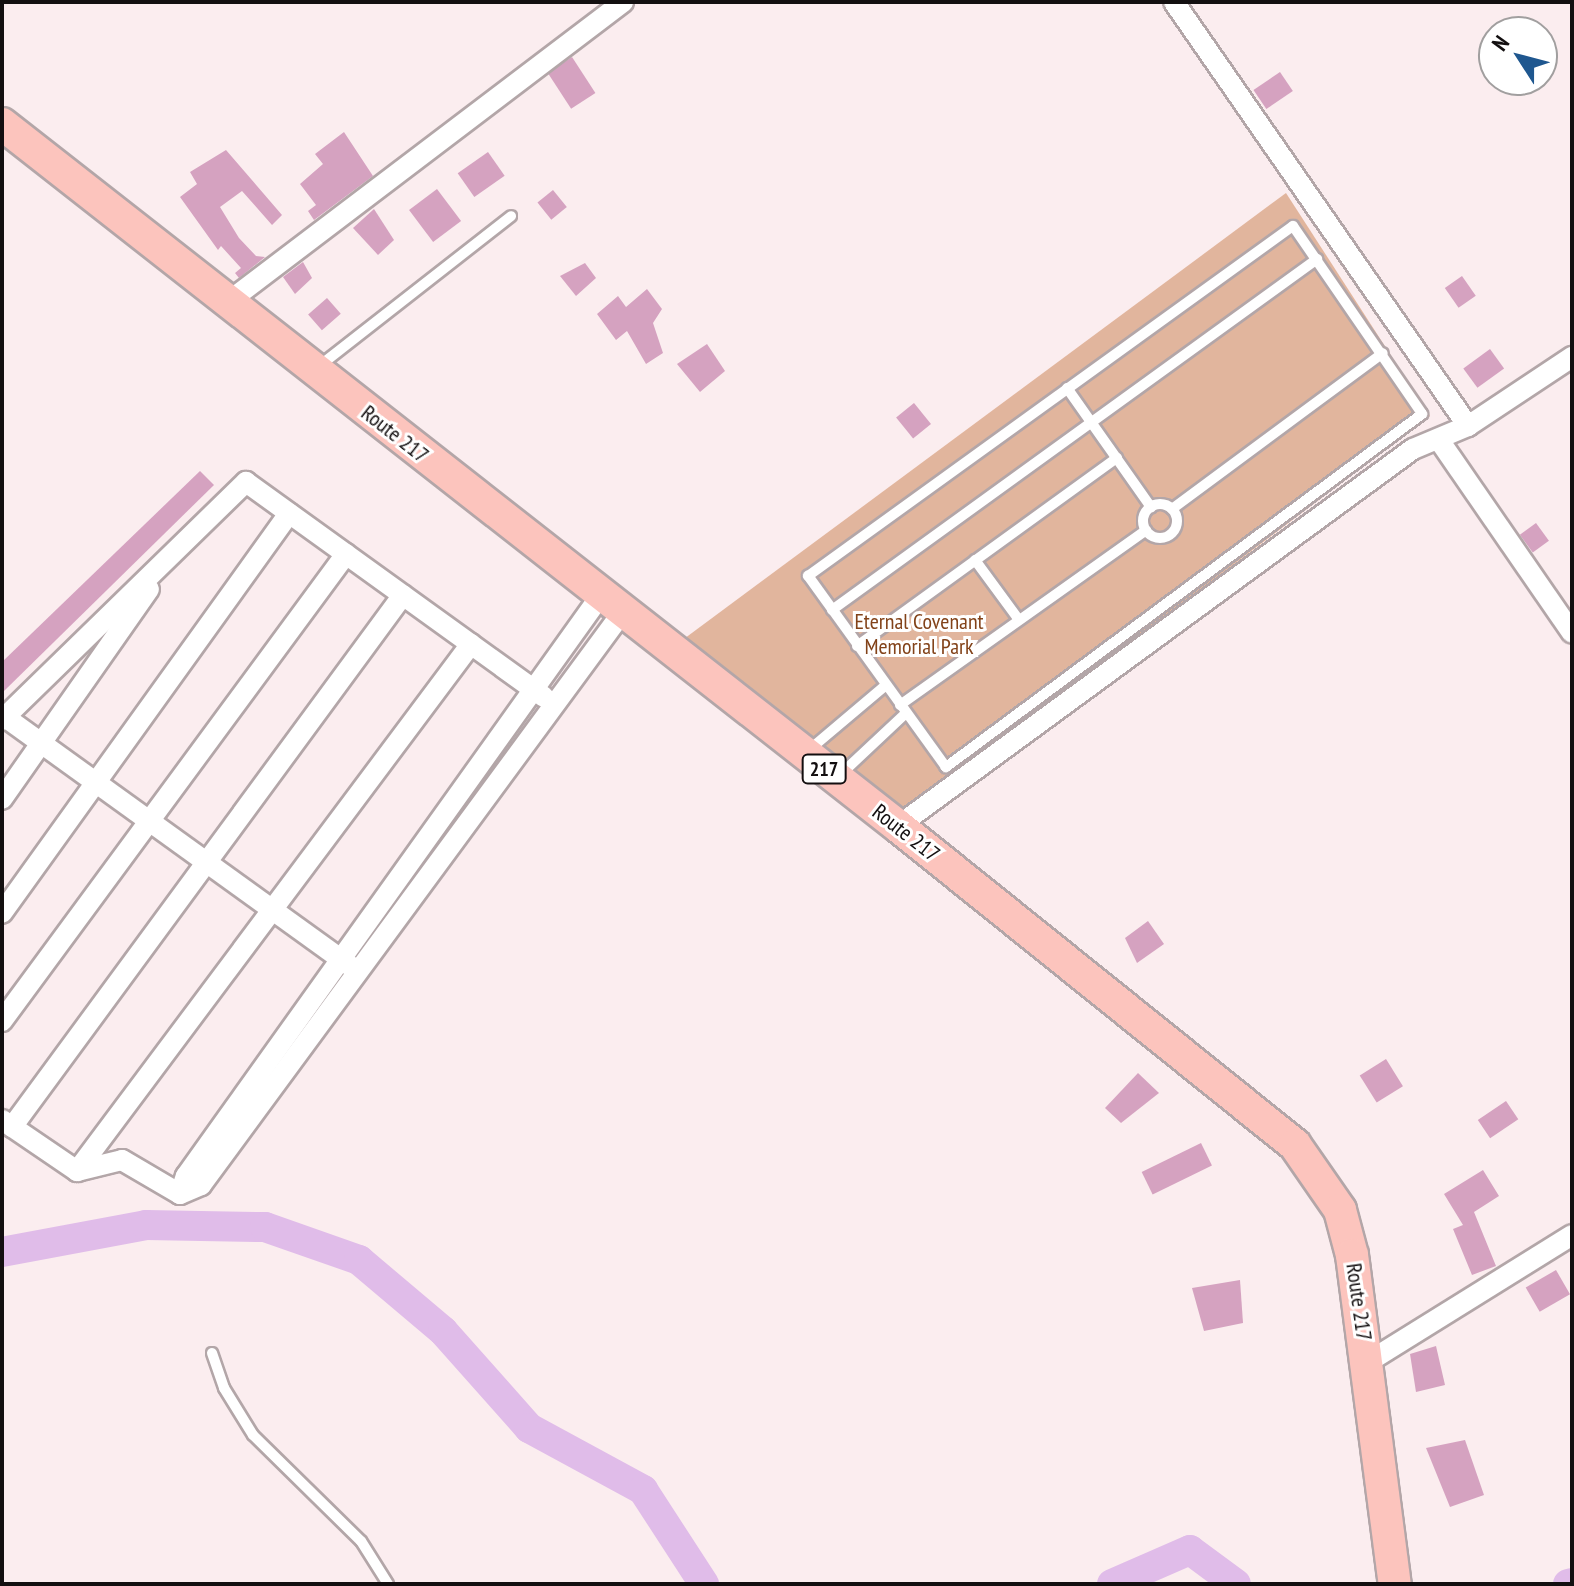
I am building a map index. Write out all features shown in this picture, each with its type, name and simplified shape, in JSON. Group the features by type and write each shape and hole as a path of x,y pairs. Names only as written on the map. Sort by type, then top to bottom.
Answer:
{"main road":[{"name":"Route 217","path":"2,124 898,826 1295,1145 1340,1210 1352,1255 1394,1576"}],"street":[{"path":"228,302 623,2"},
{"path":"1174,2 1468,426"},
{"path":"898,826 1413,449 1468,426 1572,357"},
{"path":"1439,440 1572,633"},
{"path":"360,973 4,718 246,482 556,705"},
{"path":"2,913 99,785 289,513"},
{"path":"2,799 175,551"},
{"path":"2,1021 346,554"},
{"path":"180,1194 122,1160 77,1171 7,1123 208,863 403,595"},
{"path":"180,1194 186,1176 536,690 612,604"},
{"path":"180,1194 201,1185 360,973 556,705 612,604"},
{"path":"77,1171 471,644"},
{"path":"1368,1362 1572,1235"}],"lane":[{"path":"313,370 511,216"},
{"path":"1293,226 1317,259 1422,414 946,767 808,576 1293,226"},
{"path":"832,610 1317,259"},
{"path":"1067,388 1151,507 1172,509 1383,353"},
{"path":"857,646 1117,458"},
{"path":"1151,507 1143,518 1146,530 1159,538 1172,533 1177,517 1172,509"},
{"path":"836,778 903,709 1019,620 1146,530"},
{"path":"975,560 1019,620"},
{"path":"804,754 886,685"},
{"path":"212,1353 224,1388 253,1435 361,1541 388,1584"}],"green space":[{"name":"Eternal Covenant Memorial Park","path":"1286,193 1430,416 897,819 673,647"}],"building":[{"path":"572,57 595,93 571,109 548,73"},
{"path":"1280,72 1293,91 1266,109 1253,90"},
{"path":"344,132 373,176 314,220 308,211 316,205 300,184 323,164 315,154"},
{"path":"226,150 282,215 272,225 242,191 220,207 239,238 256,256 265,257 239,278 235,273 241,268 221,246 218,250 180,197 197,184 190,172"},
{"path":"488,152 505,176 474,197 458,173"},
{"path":"437,189 461,221 433,242 409,210"},
{"path":"553,190 567,207 551,220 537,203"},
{"path":"374,209 394,240 378,255 353,228"},
{"path":"303,262 312,278 295,294 283,277"},
{"path":"585,263 596,278 576,296 560,276"},
{"path":"1462,276 1476,296 1459,308 1445,288"},
{"path":"647,289 662,309 653,323 663,353 646,364 627,331 616,340 597,314 618,296 626,307"},
{"path":"327,298 341,314 322,330 308,314"},
{"path":"707,344 725,371 700,392 677,364"},
{"path":"1490,349 1504,368 1477,388 1463,368"},
{"path":"914,403 931,424 913,438 896,417"},
{"path":"200,471 214,485 2,693 2,662"},
{"path":"1536,523 1549,541 1533,553 1520,535"},
{"path":"1148,921 1164,944 1137,963 1125,938"},
{"path":"1386,1059 1403,1086 1377,1103 1360,1075"},
{"path":"1138,1073 1159,1093 1121,1123 1105,1108"},
{"path":"1506,1101 1518,1119 1490,1138 1478,1120"},
{"path":"1201,1143 1212,1165 1153,1194 1142,1172"},
{"path":"1483,1170 1499,1196 1474,1212 1496,1266 1472,1275 1453,1229 1463,1225 1444,1194"},
{"path":"1556,1270 1570,1294 1540,1312 1526,1288"},
{"path":"1240,1280 1243,1323 1204,1331 1192,1288"},
{"path":"1436,1346 1445,1385 1416,1392 1410,1354"},
{"path":"1465,1440 1484,1495 1450,1507 1426,1448"}],"waterway":[{"path":"2,1252 146,1225 265,1227 359,1260 443,1331 529,1428 643,1490 704,1584"},
{"path":"1112,1584 1190,1550 1236,1584"},
{"path":"1568,1584 1572,1583"}]}
